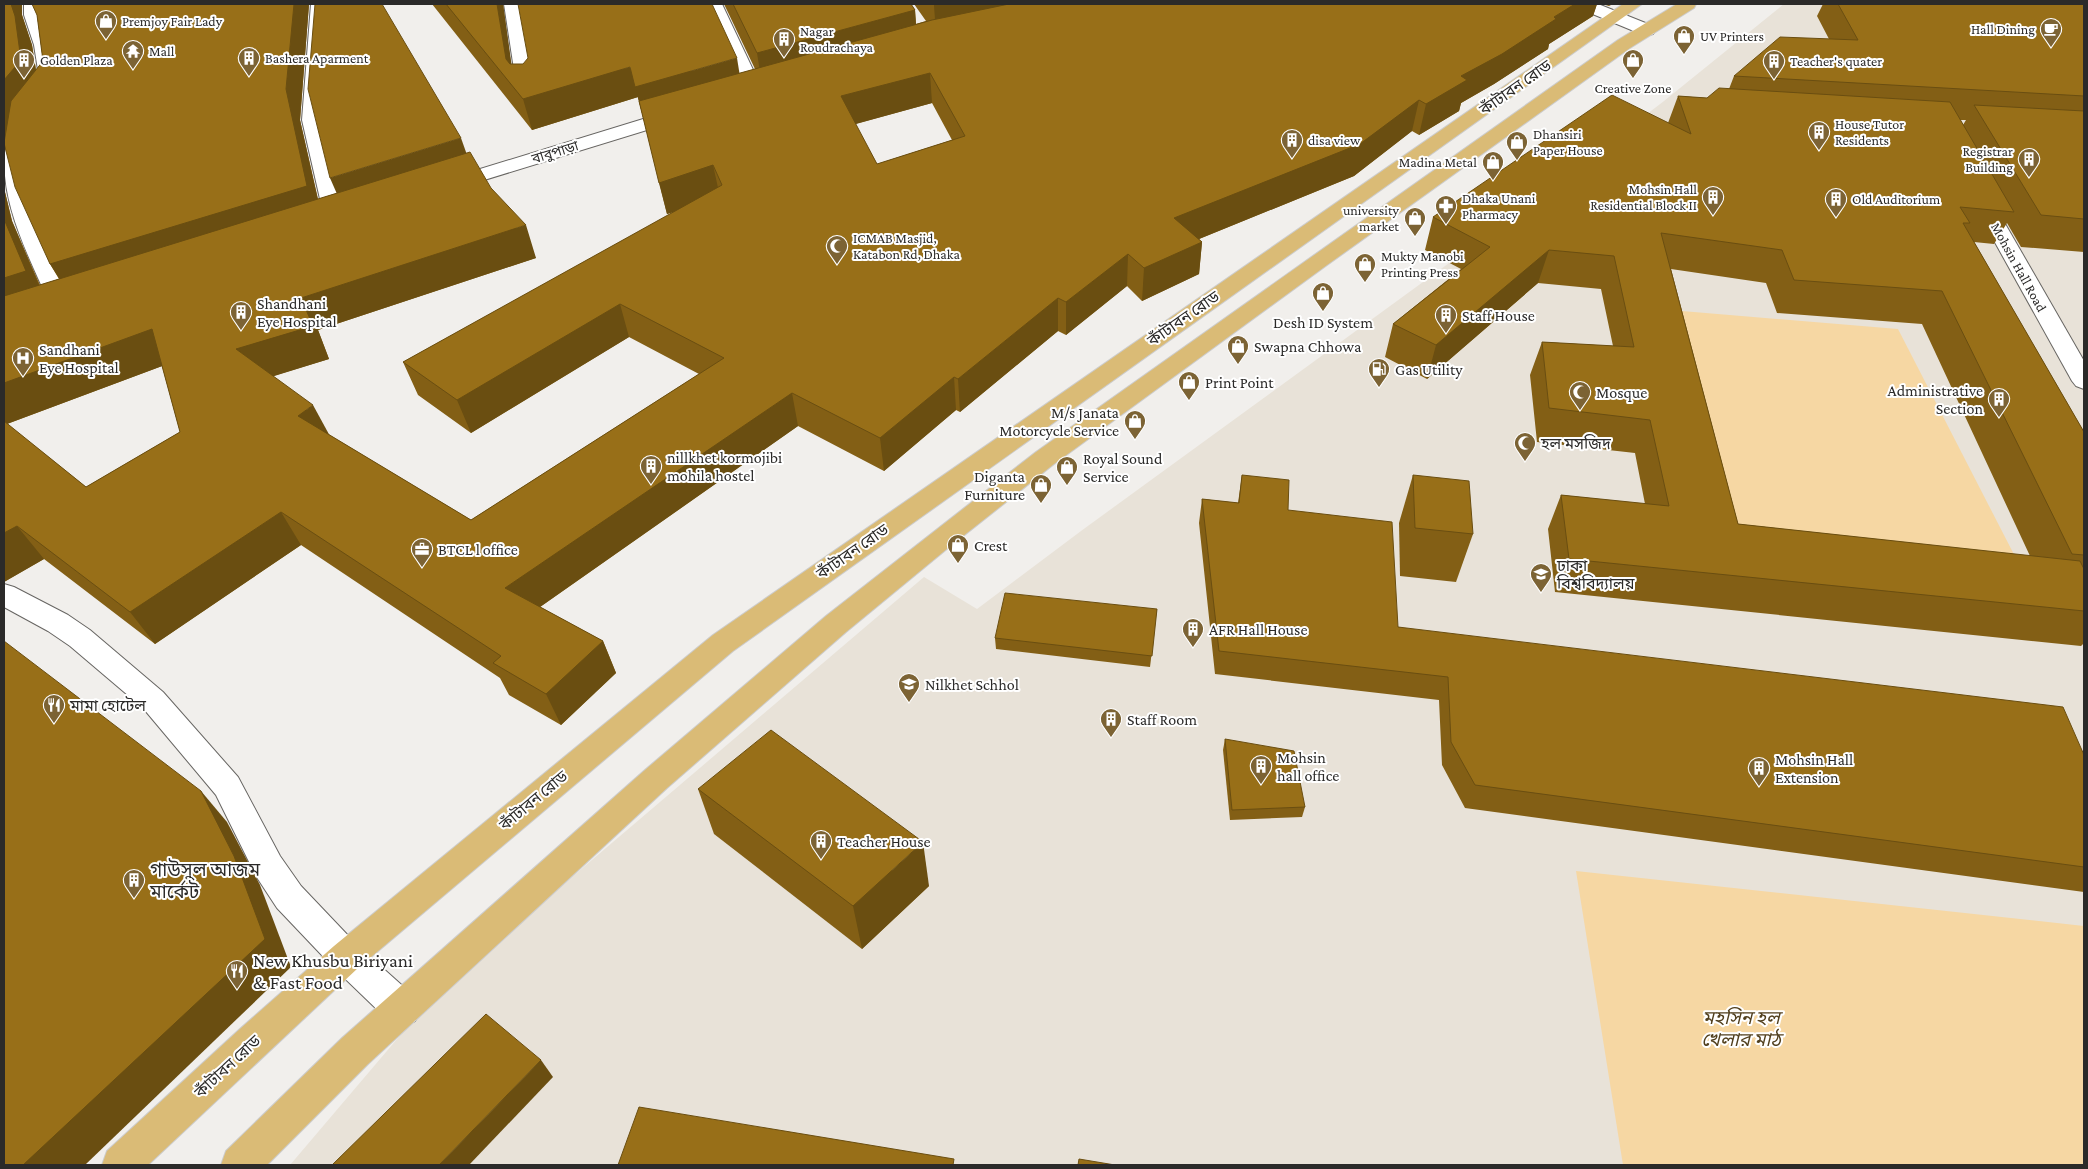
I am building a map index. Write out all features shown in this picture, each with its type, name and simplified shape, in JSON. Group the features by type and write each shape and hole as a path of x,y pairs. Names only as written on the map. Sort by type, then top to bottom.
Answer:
{"main road":[{"name":"কাঁটাবন রোড","path":"240,1165 355,1051 656,779 829,630 1044,458 1531,109 1688,4"},
{"name":"কাঁটাবন রোড","path":"121,1165 254,1040 346,957 723,642 1624,10"},
{"path":"1010,440 1044,458"}],"street":[{"path":"32,4 32,15 43,45 49,83"},
{"path":"319,4 311,120 335,221"},
{"path":"512,4 526,89"},
{"path":"714,4 764,90 736,98"},
{"path":"1584,4 1624,10 1647,30"},
{"name":"বাবুপাড়া","path":"427,192 698,109"},
{"path":"25,122 19,130 12,176 24,220 63,307"},
{"name":"Mohsin Hall Road","path":"1974,186 2084,381"},
{"path":"4,594 58,622 154,700 226,786 268,866 289,897 346,957 402,1009"}],"shaded area":[{"name":"ঢাকা বিশ্ববিদ্যালয়","path":"1784,4 2084,4 2084,1165 290,1165 437,992 924,577 977,609 1526,207 1664,101"}],"green space":[{"path":"1670,310 1898,329 2023,572 1732,543"},
{"name":"মহসিন হল খেলার মাঠ","path":"1576,871 2084,926 2084,1165 1623,1165"}],"building":[{"path":"4,4 11,4 15,16 21,60 4,80"},
{"path":"32,4 294,4 286,89 307,186 50,264 15,187 4,143 11,101 43,61 37,15"},
{"path":"315,4 382,4 461,138 330,178 308,89"},
{"path":"446,4 497,4 506,59 510,64 523,64 528,58 518,4 712,4 737,58 635,87 630,67 523,99"},
{"path":"733,4 911,4 915,10 757,53"},
{"path":"1009,4 1575,4 1554,17 1556,19 1502,54 1461,76 1467,80 1426,104 1419,100 1360,144 1174,218 1202,242 1144,268 1128,254 1066,302 1058,298 958,379 954,377 880,438 792,393 505,588 603,641 546,694 493,663 501,656 281,512 130,612 17,526 4,533 4,421 86,487 180,432 152,329 4,383 4,296 470,152 491,188 526,225 301,298 313,326 236,349 313,405 298,416 471,520 724,358 620,304 457,400 403,362 722,185 713,165 659,183 639,101 932,20","holes":["930,73 965,136 877,164 841,96"]},
{"path":"1838,4 2084,4 2084,96 1734,76 1780,37 1858,40"},
{"path":"1719,88 1950,102 2014,212 1960,207 1970,223 1963,223 2084,432 2084,555 2072,554 1942,291 1794,280 1782,250 1661,233 1738,524 2080,561 2084,569 2084,611 1569,559 1561,495 1669,506 1650,420 1549,408 1542,342 1634,347 1614,256 1549,250 1436,345 1393,324 1490,247 1433,217 1612,95 1691,134 1678,96 1707,98"},
{"path":"1974,105 2084,111 2084,219 2041,215"},
{"path":"4,219 26,271 4,278"},
{"name":"Mohsin Hall Extension","path":"1242,475 1289,480 1288,510 1392,522 1398,627 2063,707 2084,755 2084,867 1475,785 1451,742 1448,677 1219,651 1202,499 1239,503"},
{"path":"1413,475 1469,481 1473,534 1415,528"},
{"path":"1005,593 1157,609 1152,656 995,638"},
{"name":"গাউসুল আজম মার্কেট","path":"4,641 201,791 234,856 265,939 23,1165 4,1165"},
{"path":"771,730 923,842 853,906 698,789"},
{"name":"Mohsin hall office","path":"1225,739 1294,751 1305,807 1232,810"},
{"path":"486,1014 541,1060 439,1165 332,1165"},
{"path":"639,1107 954,1159 953,1165 618,1165"},
{"path":"1079,1159 1115,1165 1078,1165"}],"place":[{"name":"Premjoy Fair Lady","path":"106,40"},
{"name":"Hall Dining","path":"2051,48"},
{"name":"UV Printers","path":"1684,55"},
{"name":"Nagar Roudrachaya","path":"784,58"},
{"name":"Mall","path":"133,70"},
{"name":"Bashera Aparment","path":"249,77"},
{"name":"Golden Plaza","path":"24,79"},
{"name":"Creative Zone","path":"1633,79"},
{"name":"Teacher's quater","path":"1774,80"},
{"name":"House Tutor Residents","path":"1819,151"},
{"name":"disa view","path":"1292,159"},
{"name":"Dhansiri Paper House","path":"1517,161"},
{"name":"Registrar Building","path":"2029,178"},
{"name":"Madina Metal","path":"1493,181"},
{"name":"Mohsin Hall Residential Block II","path":"1713,216"},
{"name":"Old Auditorium","path":"1836,218"},
{"name":"Dhaka Unani Pharmacy","path":"1446,225"},
{"name":"university market","path":"1415,237"},
{"name":"ICMAB Masjid, Katabon Rd, Dhaka","path":"837,265"},
{"name":"Mukty Manobi Printing Press","path":"1365,283"},
{"name":"Desh ID System","path":"1323,312"},
{"name":"Shandhani Eye Hospital","path":"241,331"},
{"name":"Staff House","path":"1446,334"},
{"name":"Swapna Chhowa","path":"1238,365"},
{"name":"Sandhani Eye Hospital","path":"23,377"},
{"name":"Gas Utility","path":"1379,388"},
{"name":"Print Point","path":"1189,401"},
{"name":"Mosque","path":"1580,411"},
{"name":"Administrative Section","path":"1999,418"},
{"name":"M/s Janata Motorcycle Service","path":"1135,440"},
{"name":"হল মসজিদ","path":"1525,462"},
{"name":"nillkhet kormojibi mohila hostel","path":"651,485"},
{"name":"Royal Sound Service","path":"1067,486"},
{"name":"Diganta Furniture","path":"1041,504"},
{"name":"Crest","path":"958,564"},
{"name":"BTCL l office","path":"422,568"},
{"name":"ঢাকা বিশ্ববিদ্যালয়","path":"1541,593"},
{"name":"AFR Hall House","path":"1193,648"},
{"name":"Nilkhet Schhol","path":"909,703"},
{"name":"মামা হোটেল","path":"54,724"},
{"name":"Staff Room","path":"1111,738"},
{"name":"Mohsin hall office","path":"1261,785"},
{"name":"Mohsin Hall Extension","path":"1759,787"},
{"name":"Teacher House","path":"821,860"},
{"name":"গাউসুল আজম মার্কেট","path":"134,899"},
{"name":"New Khusbu Biriyani & Fast Food","path":"237,990"}]}
